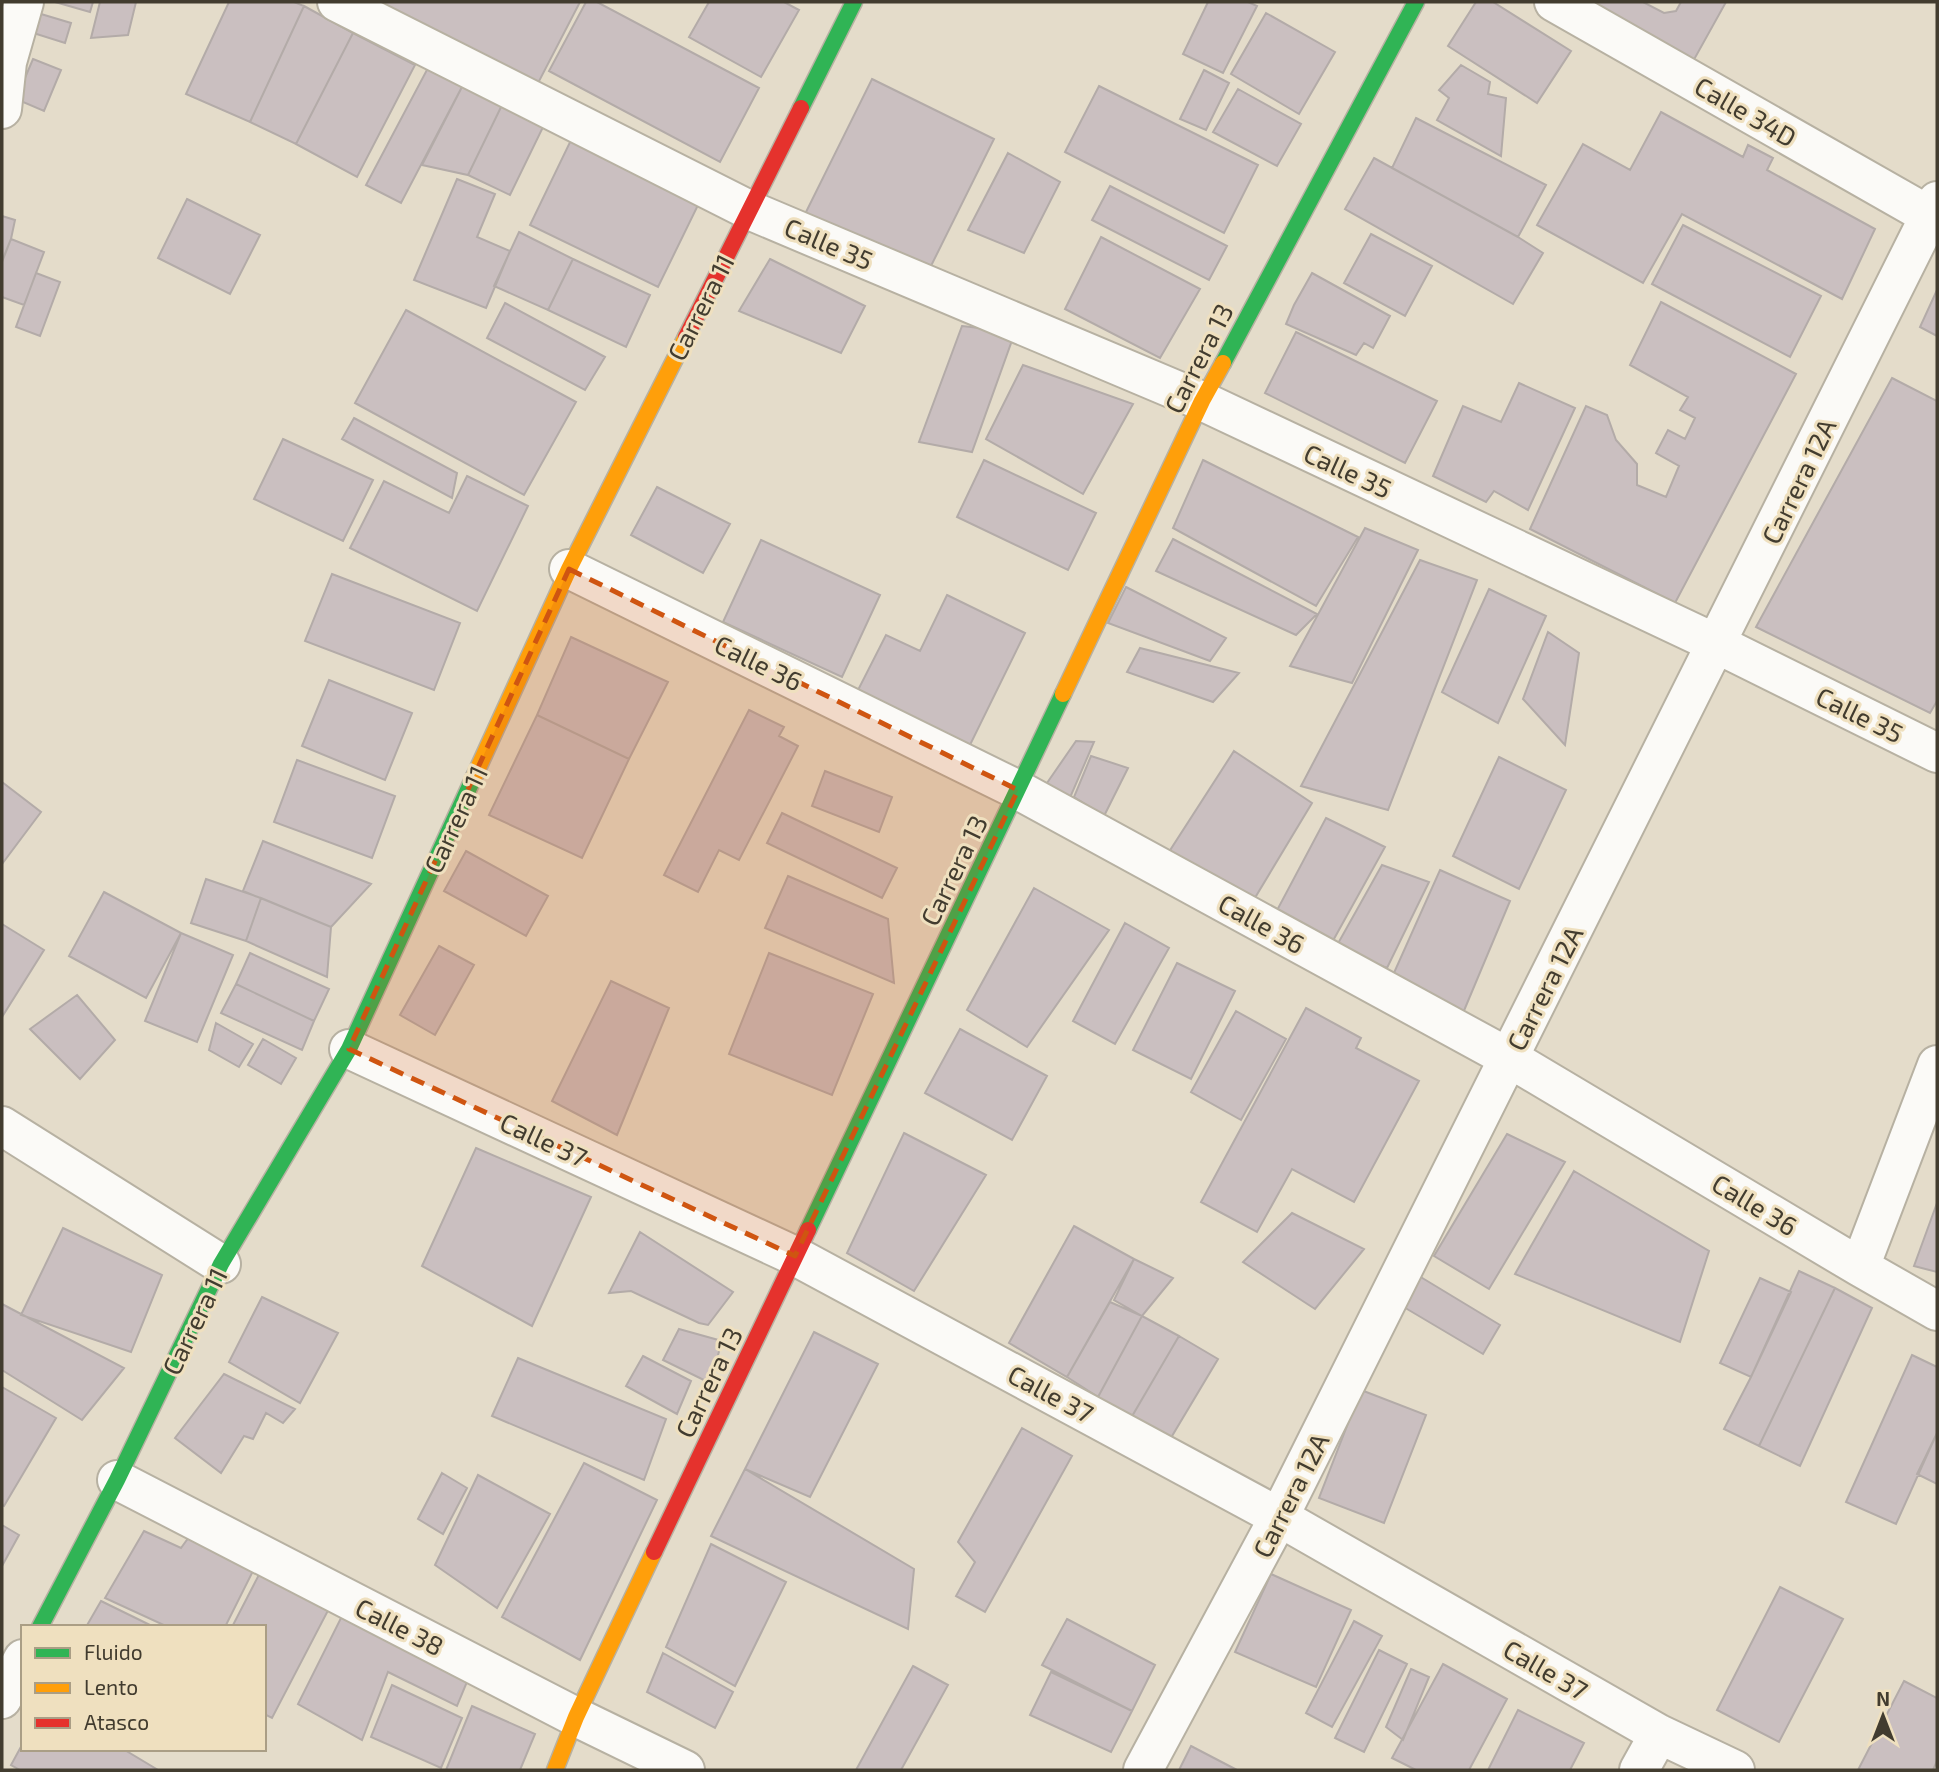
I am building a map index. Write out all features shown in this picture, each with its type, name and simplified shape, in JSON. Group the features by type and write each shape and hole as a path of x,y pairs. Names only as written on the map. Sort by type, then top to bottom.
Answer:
{"street":[{"path":"2,109 7,62 24,2"},
{"name":"Calle 35","path":"337,2 749,209 1202,401 1717,644 1937,753"},
{"name":"Carrera 11","path":"41,1625 117,1480 221,1264 349,1049 569,569 854,2"},
{"name":"Carrera 13","path":"555,1770 576,1717 1202,401 1416,2"},
{"name":"Calle 34D","path":"1554,2 1934,212"},
{"name":"Carrera 12A","path":"1143,1770 1279,1517 1934,212"},
{"name":"Calle 36","path":"569,569 1018,790 1509,1058 1860,1268 1937,1311"},
{"name":"Calle 37","path":"349,1049 796,1256 1279,1517 1659,1734 1735,1770"},
{"path":"1860,1268 1937,1065"},
{"path":"2,1126 221,1264"},
{"name":"Calle 38","path":"117,1480 576,1717 685,1770"},
{"path":"2,1699 21,1663"},
{"path":"1639,1770 1659,1734"}],"highlighted area":[{"path":"569,569 1018,790 795,1256 349,1049"}],"building":[{"path":"55,2 93,2 90,12"},
{"path":"100,2 136,2 128,35 91,38"},
{"path":"229,2 294,2 304,6 250,122 186,94"},
{"path":"366,2 580,2 536,87"},
{"path":"586,2 597,2 759,88 720,162 549,71"},
{"path":"709,2 784,2 799,10 761,77 689,37"},
{"path":"1208,2 1248,2 1257,6 1223,73 1183,54"},
{"path":"1476,2 1493,2 1571,51 1537,103 1448,46"},
{"path":"1580,2 1643,2 1664,13 1676,11 1681,2 1726,2 1691,65"},
{"path":"304,6 353,33 296,144 250,122"},
{"path":"1266,13 1335,52 1299,114 1231,74"},
{"path":"41,14 71,23 65,43 27,31"},
{"path":"353,33 415,65 357,177 296,144"},
{"path":"33,59 61,70 44,111 16,99"},
{"path":"1461,65 1490,82 1488,94 1506,98 1501,156 1437,120 1449,98 1439,90"},
{"path":"429,66 464,83 401,203 366,185"},
{"path":"1204,70 1229,83 1206,130 1180,119"},
{"path":"872,79 994,139 926,276 804,216"},
{"path":"464,83 503,103 468,175 422,165"},
{"path":"1099,86 1258,165 1224,233 1065,152"},
{"path":"1238,89 1301,124 1277,166 1213,132"},
{"path":"503,103 545,123 510,195 468,175"},
{"path":"1661,112 1743,157 1748,145 1773,158 1767,170 1875,229 1842,299 1682,214 1643,283 1537,225 1583,144 1630,170"},
{"path":"1416,118 1546,185 1518,237 1392,168"},
{"path":"572,138 700,201 658,287 530,225"},
{"path":"1008,153 1060,182 1024,253 968,230"},
{"path":"1374,158 1543,253 1513,304 1345,209"},
{"path":"457,179 495,194 477,237 510,251 486,308 414,280"},
{"path":"1110,186 1227,246 1209,280 1092,220"},
{"path":"187,199 260,235 230,294 158,258"},
{"path":"2,216 15,220 2,261"},
{"path":"1683,225 1821,296 1790,357 1652,284"},
{"path":"519,232 573,259 548,310 494,286"},
{"path":"1371,234 1432,266 1405,316 1344,283"},
{"path":"1101,237 1200,289 1160,358 1065,309"},
{"path":"11,239 44,252 24,305 2,297 2,262"},
{"path":"573,259 650,295 626,347 548,310"},
{"path":"770,259 865,306 841,353 739,311"},
{"path":"36,273 60,282 40,336 16,327"},
{"path":"1312,273 1390,316 1373,348 1364,343 1356,355 1286,324"},
{"path":"1937,290 1937,336 1920,327"},
{"path":"1661,302 1796,374 1675,603 1530,529 1586,406 1607,415 1616,440 1637,464 1637,485 1666,497 1679,466 1656,453 1668,430 1685,439 1695,418 1680,410 1688,397 1630,365"},
{"path":"505,303 605,357 585,390 487,338"},
{"path":"406,310 576,402 524,495 355,403"},
{"path":"962,326 1015,332 972,452 919,442"},
{"path":"1296,332 1437,401 1405,463 1265,393"},
{"path":"1023,365 1133,404 1083,494 986,439"},
{"path":"1892,378 1937,401 1937,701 1930,713 1756,627"},
{"path":"1519,383 1575,408 1528,510 1494,491 1486,502 1433,476 1463,406 1501,422"},
{"path":"354,418 457,473 452,498 342,439"},
{"path":"283,439 373,480 343,541 254,499"},
{"path":"984,460 1096,513 1068,570 957,517"},
{"path":"1203,460 1358,537 1316,606 1173,528"},
{"path":"467,476 528,506 477,611 350,548 384,481 449,513"},
{"path":"657,487 730,524 703,573 631,535"},
{"path":"1365,528 1418,550 1352,683 1290,666"},
{"path":"1173,539 1317,614 1296,635 1156,571"},
{"path":"761,540 880,595 842,677 723,622"},
{"path":"1420,560 1477,580 1388,810 1301,786"},
{"path":"332,574 460,623 434,690 305,641"},
{"path":"1126,587 1226,638 1210,661 1108,623"},
{"path":"1489,589 1546,616 1498,723 1442,692"},
{"path":"947,595 1025,633 969,747 857,692 886,635 920,651"},
{"path":"1548,632 1579,653 1565,745 1523,699"},
{"path":"571,637 668,682 629,759 537,715"},
{"path":"1140,648 1239,673 1213,702 1127,672"},
{"path":"329,680 412,713 385,780 302,746"},
{"path":"749,710 784,727 779,736 798,746 739,860 719,850 698,892 664,875"},
{"path":"537,715 629,759 582,858 489,815"},
{"path":"1076,741 1094,742 1069,800 1047,783"},
{"path":"1234,751 1312,803 1250,906 1167,855"},
{"path":"1091,756 1128,768 1104,816 1074,797"},
{"path":"1499,757 1566,790 1519,889 1453,856"},
{"path":"297,760 395,796 372,858 274,822"},
{"path":"825,771 892,797 879,832 812,806"},
{"path":"2,782 41,812 2,864"},
{"path":"782,813 897,868 882,898 767,843"},
{"path":"1326,818 1385,847 1330,946 1275,914"},
{"path":"263,841 371,884 331,927 243,891"},
{"path":"466,851 548,896 526,936 444,891"},
{"path":"1382,865 1429,882 1387,968 1336,947"},
{"path":"1440,870 1510,901 1463,1013 1393,975"},
{"path":"788,876 888,919 894,983 765,928"},
{"path":"206,879 261,898 246,941 191,923"},
{"path":"1034,888 1109,930 1027,1047 967,1010"},
{"path":"104,892 181,933 146,998 69,956"},
{"path":"261,898 331,927 327,977 246,941"},
{"path":"1125,923 1169,948 1115,1044 1073,1021"},
{"path":"2,924 44,950 2,1017"},
{"path":"181,933 233,955 197,1042 145,1021"},
{"path":"439,946 474,965 435,1035 400,1015"},
{"path":"250,953 329,989 314,1021 236,984"},
{"path":"769,953 873,994 832,1095 729,1054"},
{"path":"1177,963 1235,991 1191,1079 1133,1050"},
{"path":"611,981 669,1008 617,1135 552,1101"},
{"path":"236,984 314,1021 302,1050 221,1013"},
{"path":"77,995 115,1040 80,1079 30,1029"},
{"path":"1306,1008 1361,1038 1356,1048 1419,1081 1354,1202 1292,1169 1257,1232 1201,1202"},
{"path":"1236,1011 1286,1039 1241,1120 1191,1092"},
{"path":"216,1023 253,1044 239,1067 209,1050"},
{"path":"960,1029 1047,1076 1012,1140 925,1093"},
{"path":"263,1039 296,1058 281,1084 248,1065"},
{"path":"904,1133 986,1175 914,1291 847,1253"},
{"path":"1507,1134 1565,1162 1489,1289 1434,1256"},
{"path":"476,1148 591,1197 532,1326 422,1266"},
{"path":"1574,1171 1709,1251 1680,1342 1515,1274"},
{"path":"1937,1203 1937,1272 1914,1266"},
{"path":"1292,1213 1364,1249 1315,1309 1243,1262"},
{"path":"1074,1226 1134,1259 1067,1377 1009,1343"},
{"path":"63,1228 162,1275 131,1352 21,1315"},
{"path":"640,1232 733,1292 708,1325 631,1291 609,1293"},
{"path":"1134,1259 1173,1278 1142,1316 1114,1300"},
{"path":"1799,1271 1835,1288 1759,1446 1724,1429"},
{"path":"1419,1276 1500,1325 1483,1354 1402,1306"},
{"path":"1760,1278 1791,1292 1751,1377 1720,1363"},
{"path":"1835,1288 1872,1308 1800,1466 1759,1446"},
{"path":"262,1297 338,1333 300,1403 229,1362"},
{"path":"1110,1302 1142,1316 1098,1397 1067,1377"},
{"path":"2,1304 124,1368 82,1420 2,1370"},
{"path":"1142,1316 1179,1336 1131,1418 1098,1397"},
{"path":"679,1329 722,1341 710,1383 663,1360"},
{"path":"814,1332 878,1364 810,1497 745,1469"},
{"path":"1179,1336 1218,1359 1169,1441 1131,1418"},
{"path":"1912,1355 1937,1367 1937,1433 1896,1524 1846,1502"},
{"path":"643,1356 691,1381 677,1414 626,1386"},
{"path":"518,1358 666,1419 644,1480 492,1416"},
{"path":"224,1374 295,1409 283,1423 266,1413 253,1439 244,1436 221,1473 175,1438"},
{"path":"2,1387 56,1418 4,1506 2,1505"},
{"path":"1361,1390 1426,1415 1384,1523 1319,1498"},
{"path":"1022,1428 1072,1456 985,1612 956,1596 975,1562 958,1542"},
{"path":"1937,1433 1937,1484 1917,1474"},
{"path":"584,1463 657,1500 580,1660 502,1617"},
{"path":"745,1469 914,1569 908,1629 711,1536"},
{"path":"442,1473 467,1488 443,1534 418,1519"},
{"path":"478,1475 550,1514 497,1608 435,1565"},
{"path":"2,1525 19,1535 2,1566"},
{"path":"144,1531 181,1548 189,1537 253,1571 226,1625 164,1625 105,1598"},
{"path":"711,1544 786,1582 735,1686 666,1647"},
{"path":"265,1563 334,1599 272,1718 266,1715 266,1625 233,1625"},
{"path":"1271,1574 1351,1610 1316,1687 1235,1652"},
{"path":"1780,1587 1843,1619 1779,1742 1717,1710"},
{"path":"101,1601 150,1625 87,1625"},
{"path":"342,1616 469,1677 457,1706 388,1672 362,1740 298,1704"},
{"path":"1067,1619 1155,1665 1132,1711 1042,1665"},
{"path":"1354,1621 1382,1636 1332,1727 1306,1713"},
{"path":"1379,1650 1407,1664 1364,1752 1335,1738"},
{"path":"663,1653 733,1692 715,1728 647,1692"},
{"path":"1443,1664 1507,1699 1469,1770 1416,1770 1392,1758"},
{"path":"913,1666 948,1685 901,1770 856,1770"},
{"path":"1411,1669 1429,1677 1403,1740 1386,1727"},
{"path":"1051,1672 1132,1711 1111,1752 1030,1715"},
{"path":"1904,1681 1937,1698 1937,1761 1933,1770 1858,1770"},
{"path":"392,1685 462,1718 441,1768 371,1737"},
{"path":"472,1706 535,1734 520,1770 446,1770"},
{"path":"1518,1710 1584,1743 1570,1770 1488,1770"},
{"path":"1191,1746 1237,1770 1179,1770"},
{"path":"21,1747 21,1751 126,1751 158,1770 20,1770 11,1765"}],"traffic: fast":[{"path":"801,108 854,2"},
{"path":"1223,363 1416,2"},
{"path":"808,1230 1063,694"},
{"path":"41,1625 117,1480 221,1264 349,1049 474,777"}],"traffic: slow":[{"path":"474,777 569,569 686,337"},
{"path":"1063,694 1202,401 1223,363"},
{"path":"555,1770 576,1717 654,1552"}],"traffic: jam":[{"path":"686,337 801,108"},
{"path":"654,1552 808,1230"}]}
